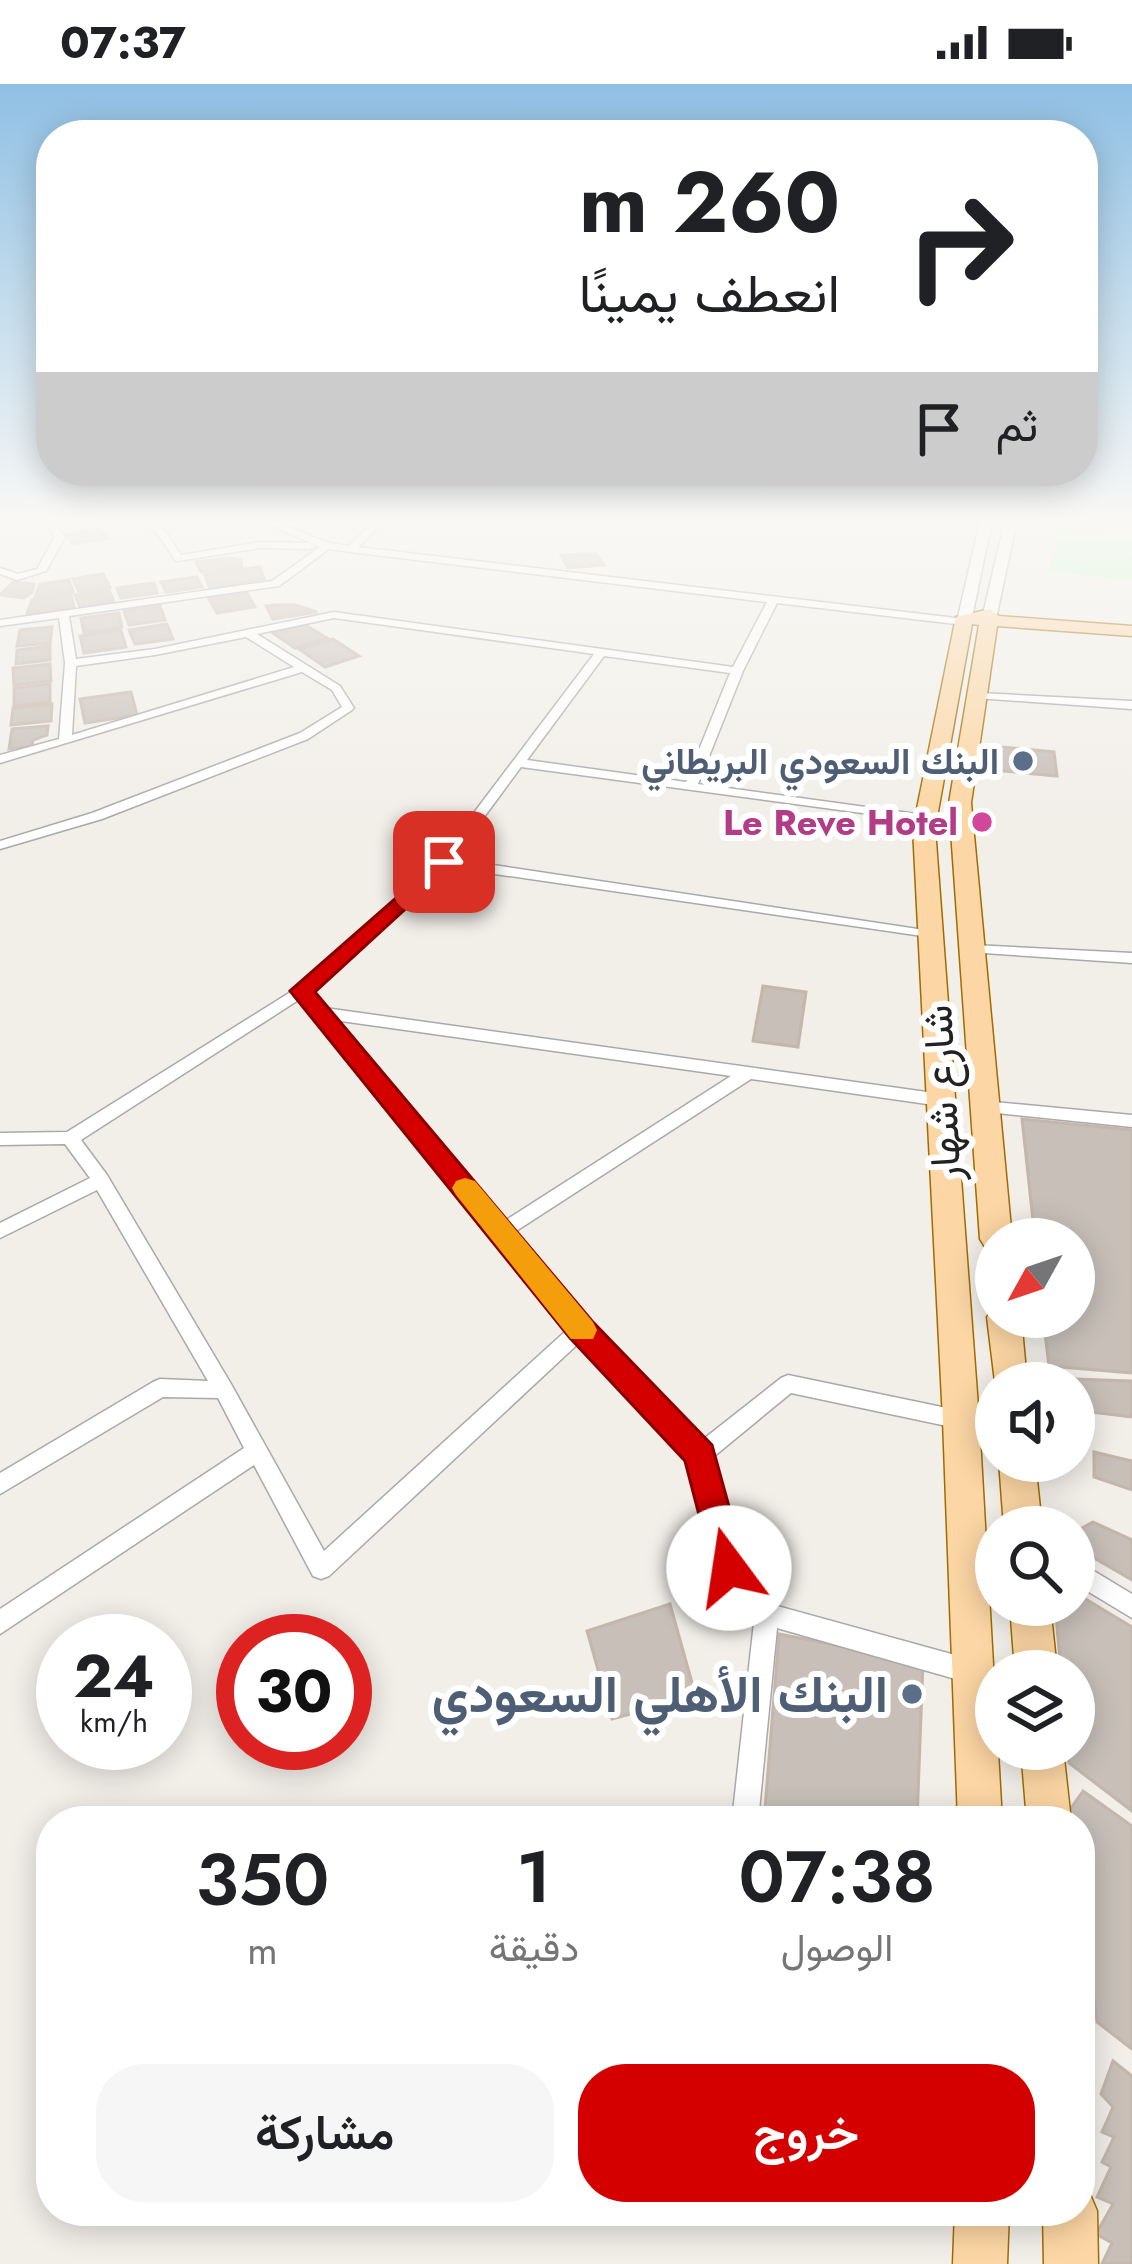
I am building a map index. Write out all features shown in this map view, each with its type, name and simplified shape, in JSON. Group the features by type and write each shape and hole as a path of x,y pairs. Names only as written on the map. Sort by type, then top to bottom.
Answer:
{"main road":[{"path":"977,619 1132,621"},
{"path":"977,619 1132,631"},
{"name":"شارع شهار","path":"977,619 980,696 960,803 994,1218"},
{"name":"شارع شهار","path":"977,619 924,819 979,1806"},
{"path":"1044,1770 1048,1806"},
{"path":"980,2264 981,2226"},
{"path":"1070,2226 1071,2264"}],"street":[{"path":"0,622 46,618"},
{"path":"64,618 70,664 65,741"},
{"path":"70,664 322,618"},
{"path":"354,618 737,670"},
{"path":"690,787 737,670 764,618"},
{"path":"964,618 977,619"},
{"path":"0,845 128,805 337,719 348,708 344,699 305,667 249,634"},
{"path":"0,1139 70,1138 302,991 444,862 601,652"},
{"path":"0,759 305,667"},
{"path":"980,696 1132,705"},
{"path":"520,763 924,819"},
{"path":"444,862 932,935"},
{"path":"973,949 1132,958"},
{"path":"302,991 581,1329 700,1455 738,1606 973,1672"},
{"path":"322,1012 941,1100"},
{"path":"501,1232 748,1073"},
{"path":"983,1107 1132,1121"},
{"path":"70,1138 100,1180 224,1390 321,1568 581,1329"},
{"path":"0,1232 100,1180"},
{"path":"700,1455 788,1384 961,1420"},
{"path":"0,1484 160,1388 224,1390"},
{"path":"0,1623 257,1451"},
{"path":"1095,1583 1132,1606"},
{"path":"747,1806 767,1613"}],"building":[{"path":"81,618 120,618 122,627 84,633"},
{"path":"126,618 165,620 129,625"},
{"path":"167,624 173,639 135,644 129,630"},
{"path":"304,624 327,638 295,648 273,633"},
{"path":"52,627 50,643 17,646 20,630"},
{"path":"121,630 126,647 84,653 80,636"},
{"path":"333,639 359,656 325,667 299,649"},
{"path":"50,646 50,660 16,664 17,650"},
{"path":"50,664 51,681 14,685 13,668"},
{"path":"50,684 50,702 14,706 14,688"},
{"path":"131,692 137,715 85,723 80,699"},
{"path":"52,704 51,721 11,725 13,708"},
{"path":"48,726 47,735 33,740 32,746 9,749 12,729"},
{"name":"البنك السعودي البريطاني","path":"991,746 1054,752 1057,776 993,770"},
{"path":"763,986 806,992 798,1047 753,1041"},
{"path":"1022,1119 1132,1130 1132,1373 1095,1370 1095,1362 1049,1362 1046,1338 1095,1338 1095,1218 1033,1218"},
{"path":"1095,1380 1132,1381 1132,1417 1095,1413"},
{"path":"1095,1452 1132,1461 1132,1490 1095,1477"},
{"path":"1095,1523 1132,1540 1132,1580 1095,1558"},
{"path":"670,1604 696,1697 612,1719 587,1631"},
{"path":"1095,1605 1132,1627 1132,1811 1078,1770 1095,1770 1095,1650 1059,1650 1057,1626 1095,1626"},
{"path":"779,1634 923,1662 918,1806 765,1806"},
{"path":"1083,1791 1132,1826 1132,2049 1097,2022 1095,1806 1072,1806"},
{"path":"1113,2061 1132,2076 1132,2264 1102,2264 1112,2243 1096,2234 1113,2204 1097,2197 1111,2167 1102,2162 1114,2137 1102,2132 1113,2107 1101,2094"}],"slow traffic":[{"path":"465,1188 582,1330"}],"place":[{"name":"البنك السعودي البريطاني","path":"1023,761"},
{"name":"Le Reve Hotel","path":"982,822"},
{"name":"البنك الأهلي السعودي","path":"912,1694"}],"route":[{"path":"444,862 394,913 302,991 581,1329 700,1455 729,1568"}]}
